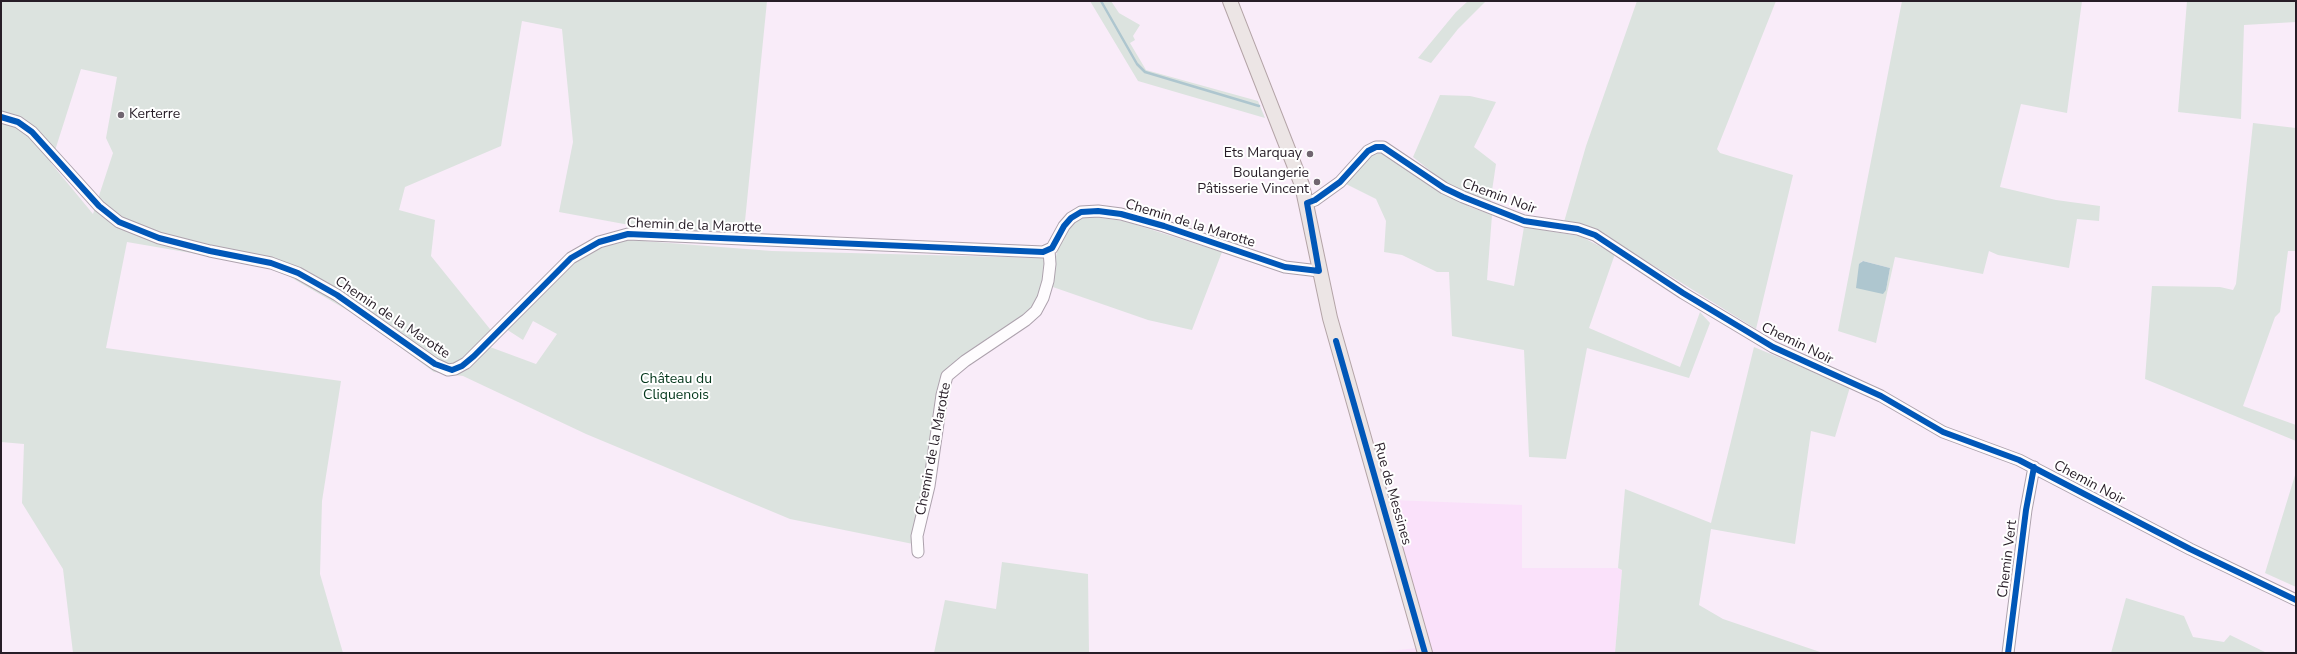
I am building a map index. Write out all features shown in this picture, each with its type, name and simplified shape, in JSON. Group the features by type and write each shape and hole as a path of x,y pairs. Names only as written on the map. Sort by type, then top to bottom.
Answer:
{"main road":[{"name":"Rue de Messines","path":"1230,1 1298,175 1307,203 1319,271 1336,341 1425,653"}],"street":[{"name":"Chemin de la Marotte","path":"1,117 18,122 28,128 99,206 119,222 159,238 210,251 271,263 298,273 338,295 435,364 448,370 455,369 466,363 571,258 592,245 621,235 649,234 1043,252 1049,250 1071,218 1081,212 1098,211 1121,214 1164,226 1286,266 1319,271"},
{"name":"Chemin Noir","path":"1307,203 1315,200 1340,182 1368,151 1376,147 1383,147 1437,184 1458,195 1524,221 1578,229 1595,235 1687,296 1773,348 1881,396 1943,432 2008,455 2190,549 2296,600"},
{"name":"Chemin de la Marotte","path":"918,552 917,536 928,486 943,391 948,376 965,361 1022,323 1036,311 1043,298 1048,281 1050,264 1049,250"},
{"name":"Chemin Vert","path":"2008,653 2025,518 2034,468"}],"shaded area":[{"path":"1391,500 1522,505 1522,568 1618,568 1622,570 1615,653 1371,653 1417,648 1374,502"}],"green space":[{"name":"Château du Cliquenois","path":"1,1 767,1 744,231 700,231 624,224 559,212 573,142 562,29 522,21 501,146 405,187 399,210 435,220 431,256 498,339 490,347 536,364 557,334 533,321 523,340 506,329 576,261 600,246 618,239 772,251 1046,258 1041,295 1030,314 942,382 913,544 790,519 586,434 463,376 434,372 359,317 273,267 127,242 106,348 341,381 322,501 320,574 343,653 73,653 63,569 22,503 24,444 1,442","holes":["81,69 117,77 106,138 113,153 93,214 51,163"]},
{"path":"1090,1 1111,1 1119,13 1140,25 1133,36 1135,40 1130,43 1146,70 1258,101 1265,118 1138,81"},
{"path":"1468,1 1486,1 1458,29 1431,63 1418,58 1456,12"},
{"path":"1637,1 1776,1 1717,149 1720,153 1793,175 1756,329 1593,229 1564,222 1586,146"},
{"path":"1902,1 2082,1 2067,113 2021,104 2000,187 2056,200 2100,206 2099,221 2077,219 2069,268 1998,255 1989,251 1983,274 1895,257 1876,343 1838,331","holes":["1863,261 1890,268 1886,290 1861,262"]},
{"path":"2187,1 2296,1 2296,22 2244,25 2241,119 2178,112"},
{"path":"1440,95 1470,96 1496,102 1474,147 1496,164 1490,204 1443,181 1413,157"},
{"path":"2253,123 2296,128 2296,251 2288,251 2280,312 2275,317 2243,406 2296,425 2296,441 2145,379 2152,286 2220,287 2233,290 2236,284"},
{"path":"1372,152 1382,152 1470,207 1492,215 1487,280 1514,286 1524,227 1580,236 1615,254 1589,328 1680,367 1700,312 1710,323 1689,378 1587,348 1566,459 1529,457 1524,350 1452,336 1449,272 1437,272 1402,255 1384,252 1386,221 1376,199 1346,184"},
{"path":"1094,217 1124,221 1222,252 1192,330 1148,320 1050,286 1059,242 1077,218"},
{"path":"1754,347 1850,387 1835,437 1811,431 1795,544 1711,529 1699,605 1723,619 1823,653 1615,653 1622,570 1618,568 1625,489 1711,523"},
{"path":"2296,472 2296,587 2265,573"},
{"path":"1002,562 1088,574 1089,653 934,653 945,600 996,609"},
{"path":"2126,598 2184,616 2193,637 2224,642 2230,635 2267,653 2111,653"}],"water":[{"path":"1863,261 1890,268 1886,290 1883,294 1856,288 1859,264"}],"waterway":[{"path":"1101,1 1137,64 1145,72 1259,106"}],"cycle path":[{"path":"1,117 18,122 32,132 99,206 119,222 159,238 210,251 271,263 298,273 337,295 435,364 452,370 462,366 474,356 571,258 599,242 628,234 1043,252 1052,248 1064,226 1071,218 1081,212 1098,211 1121,214 1164,226 1285,267 1319,271 1307,203 1315,200 1340,182 1368,151 1376,147 1383,147 1444,188 1463,197 1524,221 1578,229 1595,235 1683,293 1773,347 1881,396 1943,432 2019,460 2190,549 2296,600"},
{"path":"1336,341 1425,653"},
{"path":"2008,653 2026,510 2034,467"}],"place":[{"name":"Kerterre","path":"121,115"},
{"name":"Ets Marquay","path":"1310,154"},
{"name":"Boulangerie Pâtisserie Vincent","path":"1317,182"}]}
